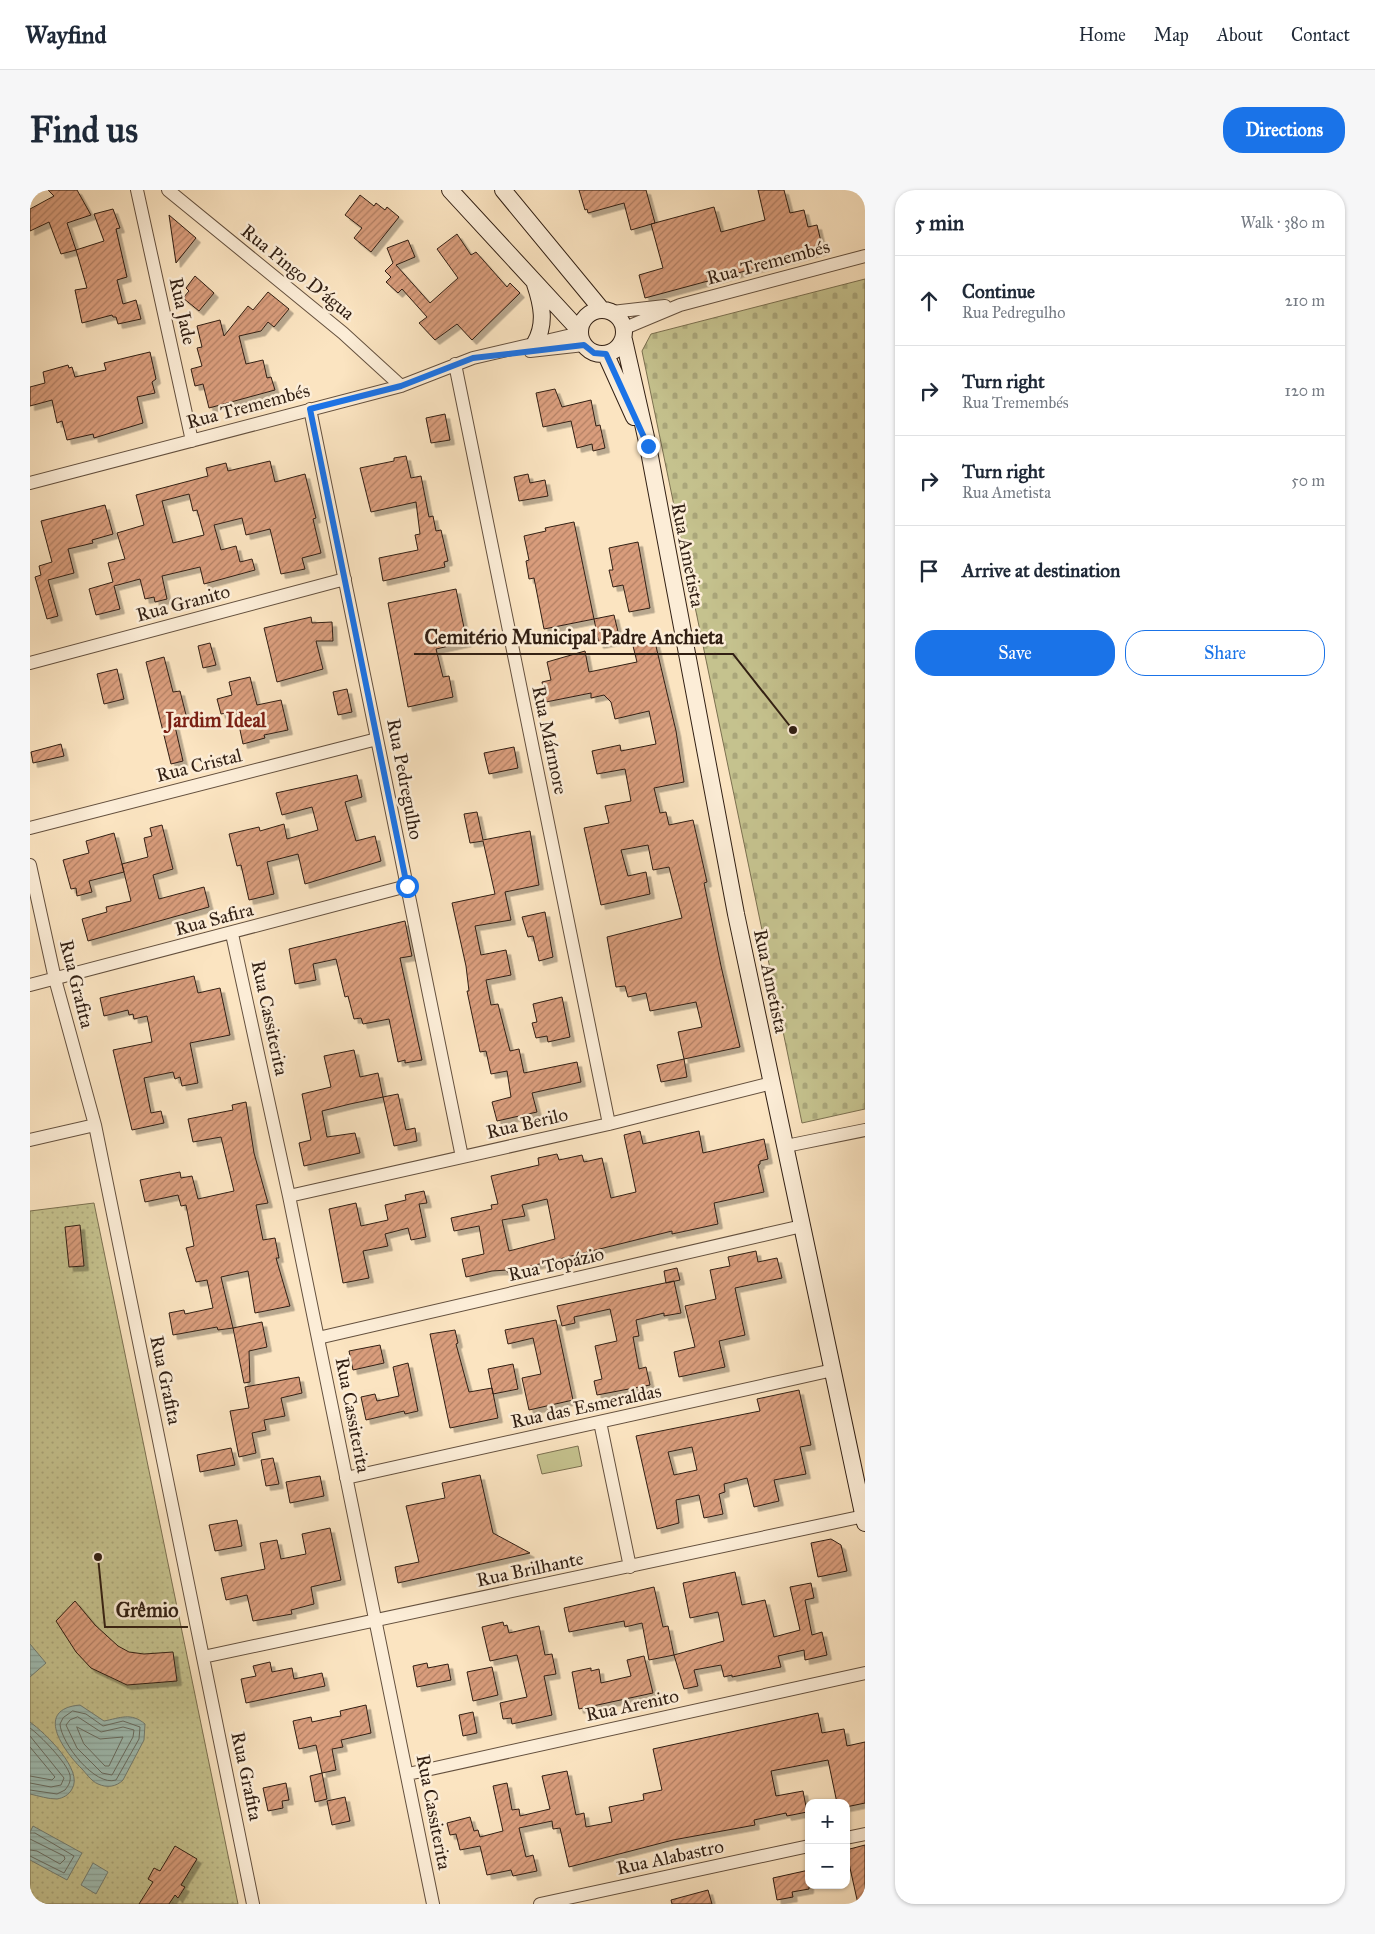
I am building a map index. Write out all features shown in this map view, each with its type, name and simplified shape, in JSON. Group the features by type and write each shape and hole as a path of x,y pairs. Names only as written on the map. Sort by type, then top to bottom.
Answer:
{"street":[{"name":"Rua Jade","path":"137,190 192,440"},
{"name":"Rua Pingo D'água","path":"168,190 343,333 401,386"},
{"path":"450,190 534,282 594,353 606,354 617,350 624,334 620,319 607,311 503,190"},
{"name":"Rua Tremembés","path":"607,311 680,305 865,256"},
{"path":"534,282 542,310 542,330 535,343"},
{"name":"Rua Tremembés","path":"624,334 680,305"},
{"path":"581,336 584,320 589,314 607,311"},
{"name":"Rua Ametista","path":"624,334 648,446 733,895 864,1519"},
{"name":"Rua Tremembés","path":"30,483 401,386 473,358 535,343 581,336"},
{"name":"Rua Tremembés","path":"473,358 581,336"},
{"name":"Rua Ametista","path":"606,354 648,446"},
{"name":"Rua Mármore","path":"455,364 609,1124"},
{"name":"Rua Pedregulho","path":"310,409 462,1157"},
{"name":"Rua Granito","path":"30,663 345,579"},
{"name":"Rua Cristal","path":"30,828 377,739"},
{"name":"Rua Grafita","path":"30,865 55,979 94,1125 253,1904"},
{"name":"Rua Safira","path":"30,985 232,934 407,886"},
{"name":"Rua Cassiterita","path":"232,934 289,1196 433,1904"},
{"name":"Rua Berilo","path":"289,1196 609,1124 772,1083"},
{"path":"30,1140 94,1125"},
{"path":"786,1146 865,1130"},
{"name":"Rua Topázio","path":"318,1338 802,1226"},
{"name":"Rua das Esmeraldas","path":"346,1478 833,1370"},
{"path":"600,1422 630,1566"},
{"name":"Rua Brilhante","path":"203,1657 630,1566 864,1519"},
{"name":"Rua Arenito","path":"408,1774 865,1673"},
{"path":"850,1837 865,1834"},
{"name":"Rua Alabastro","path":"540,1904 805,1847"}],"green space":[{"path":"865,279 865,1109 802,1123 642,351 651,334"},
{"path":"94,1203 238,1904 30,1904 30,1211"},
{"path":"578,1446 582,1466 542,1474 537,1455"}],"water":[{"path":"30,1644 46,1663 30,1677"},
{"path":"80,1705 104,1721 120,1717 130,1717 140,1720 145,1724 144,1740 123,1780 117,1784 105,1786 93,1781 67,1751 56,1731 55,1722 58,1714 66,1708"},
{"path":"30,1722 45,1734 61,1752 73,1772 74,1781 72,1789 64,1797 54,1799 30,1794"},
{"path":"33,1826 82,1853 67,1880 30,1860 30,1832"},
{"path":"93,1863 108,1872 96,1894 81,1885"}],"building":[{"path":"48,190 77,190 91,215 67,223 76,250 61,254 49,222 30,231 30,209 54,196"},
{"path":"579,190 646,190 655,223 631,230 624,203 588,213 587,209 585,210"},
{"path":"758,190 784,190 790,213 804,210 808,227 817,225 823,250 645,298 639,275 663,268 651,224 714,207 721,232 765,220"},
{"path":"360,195 374,206 376,203 385,210 387,207 399,217 371,252 354,238 362,228 345,215"},
{"path":"113,209 120,228 116,229 127,277 117,280 123,304 136,300 141,319 118,324 116,317 112,315 82,323 75,290 87,288 76,250 104,241 94,214"},
{"path":"169,215 196,238 176,263"},
{"path":"457,234 471,255 476,252 507,287 510,283 520,293 472,340 457,324 435,340 419,323 427,317 402,289 398,293 386,282 391,277 385,271 393,263 387,248 408,240 415,257 396,265 430,303 458,278 437,249"},
{"path":"195,276 214,293 199,311 183,298 189,291 186,288"},
{"path":"268,292 289,309 274,327 268,322 261,331 239,336 246,364 263,360 267,378 271,377 275,390 209,408 203,384 195,386 191,369 202,366 197,348 202,347 197,326 220,320 224,336 248,306 253,310"},
{"path":"150,352 156,379 152,382 155,393 137,397 143,423 94,438 93,434 67,440 62,421 57,423 52,400 30,406 30,387 45,383 43,372 68,365 69,368 72,367 75,377 106,370 104,363"},
{"path":"555,389 562,407 591,400 596,426 600,425 605,448 593,451 592,444 577,448 571,421 543,427 536,393"},
{"path":"445,414 450,440 431,443 426,418"},
{"path":"406,456 411,478 421,476 429,517 433,516 436,531 441,530 448,561 444,562 445,567 383,581 379,558 418,550 415,535 420,534 416,502 371,512 360,468 394,461 394,458"},
{"path":"270,461 275,482 305,474 316,518 313,519 321,553 302,558 305,569 281,574 270,529 246,535 242,518 214,525 221,550 236,546 240,562 252,559 255,570 204,584 200,567 162,576 167,599 155,602 154,597 145,599 140,579 114,586 120,609 96,615 89,589 113,582 108,563 125,559 117,533 144,525 136,495 208,476 206,468 226,463 228,471","holes":["189,494 193,511 197,510 204,535 173,543 162,501"]},
{"path":"528,474 530,483 545,480 548,496 519,501 514,477"},
{"path":"105,505 113,534 92,540 93,543 68,549 74,573 48,580 58,616 47,619 35,577 41,575 39,566 52,562 41,521"},
{"path":"574,522 594,619 544,629 534,578 529,579 526,561 529,560 524,536 546,531 545,528"},
{"path":"638,542 650,608 629,612 623,585 613,587 609,570 613,570 609,548"},
{"path":"456,589 467,642 436,649 443,677 449,676 453,697 408,707 388,603"},
{"path":"614,615 620,640 599,644 594,619"},
{"path":"311,617 312,623 332,622 333,641 316,641 323,669 277,682 264,628"},
{"path":"655,642 676,731 684,782 654,788 660,813 666,812 669,825 693,820 707,882 704,883 721,966 740,1047 684,1059 678,1032 702,1027 696,1002 650,1011 646,993 628,997 625,986 616,987 607,937 682,918 669,867 653,870 648,845 621,850 628,876 646,872 650,894 601,905 584,828 609,823 605,806 631,801 625,769 597,774 592,751 620,745 621,751 656,744 649,711 615,719 611,702 604,695 591,698 591,693 546,702 542,682 551,680 547,662 585,651 589,672 637,662 633,646"},
{"path":"210,643 216,665 203,668 198,646"},
{"path":"164,657 173,692 180,691 187,719 174,722 183,761 171,764 146,662"},
{"path":"117,669 124,699 104,704 97,674"},
{"path":"250,677 257,705 281,700 288,730 264,735 265,738 243,744 236,711 221,714 217,699 232,695 229,682"},
{"path":"347,689 352,712 338,715 333,692"},
{"path":"61,744 64,756 33,763 31,752"},
{"path":"514,747 518,768 489,774 484,753"},
{"path":"357,775 362,797 345,802 356,841 375,836 381,861 305,884 298,854 267,862 274,894 249,900 241,865 237,866 229,834 259,827 260,831 284,824 287,839 318,830 312,807 282,815 276,793"},
{"path":"477,812 483,840 530,831 539,885 505,892 511,920 475,926 481,955 506,950 511,975 486,980 491,1005 498,1004 510,1051 519,1049 524,1073 577,1062 581,1082 532,1093 537,1112 497,1121 492,1102 511,1097 507,1071 491,1074 486,1051 480,1052 467,991 469,991 466,966 452,903 495,894 483,841 470,843 464,814"},
{"path":"162,825 173,869 153,875 159,899 204,887 209,907 88,941 82,919 107,912 106,907 131,901 122,864 148,857 144,838 152,836 150,828"},
{"path":"114,833 124,872 89,881 92,892 77,896 76,888 71,889 63,860 89,853 86,841"},
{"path":"545,912 553,957 539,961 533,936 528,937 522,917"},
{"path":"405,921 412,956 400,958 422,1060 405,1063 405,1060 398,1062 389,1019 363,1024 361,1018 354,1019 348,996 345,997 336,959 313,964 316,980 295,984 289,949"},
{"path":"194,976 198,993 220,988 230,1035 190,1043 198,1083 182,1086 180,1077 175,1079 173,1072 144,1078 151,1113 161,1111 164,1123 132,1130 113,1050 152,1042 147,1016 134,1019 133,1014 129,1015 128,1010 104,1016 100,998"},
{"path":"562,997 570,1037 548,1042 547,1036 536,1038 532,1023 537,1022 533,1004"},
{"path":"354,1050 360,1077 378,1073 383,1097 322,1111 327,1137 355,1133 360,1153 304,1166 299,1143 311,1140 302,1094 331,1087 324,1056"},
{"path":"684,1059 687,1077 661,1082 657,1065"},
{"path":"398,1094 406,1130 415,1128 417,1141 394,1146 383,1097"},
{"path":"246,1102 254,1153 268,1203 256,1205 263,1240 275,1238 279,1258 276,1258 290,1306 255,1313 248,1271 221,1277 233,1328 218,1330 217,1327 173,1335 169,1313 184,1310 185,1314 213,1308 207,1280 196,1282 186,1248 194,1246 186,1205 181,1206 178,1195 145,1202 140,1180 180,1172 181,1178 192,1176 198,1199 234,1191 221,1137 193,1142 188,1119 233,1110 232,1105"},
{"path":"640,1131 643,1144 699,1131 703,1153 764,1139 768,1159 760,1161 758,1165 764,1192 714,1203 718,1224 672,1234 672,1231 507,1272 507,1270 492,1271 466,1277 462,1259 484,1254 479,1226 454,1231 451,1218 492,1209 491,1205 498,1204 491,1176 539,1165 538,1158 557,1154 559,1160 582,1155 584,1162 602,1158 611,1198 636,1192 624,1135","holes":["547,1199 555,1239 509,1251 502,1220 525,1216 522,1205"]},
{"path":"424,1191 427,1203 419,1204 426,1237 411,1240 408,1228 385,1234 388,1246 363,1251 369,1278 343,1283 329,1209 356,1203 361,1226 388,1220 385,1205 406,1200 405,1195"},
{"path":"80,1225 84,1266 69,1267 65,1227"},
{"path":"756,1251 758,1262 777,1258 782,1278 735,1288 745,1335 719,1341 725,1367 679,1377 674,1352 695,1347 685,1306 716,1299 710,1270 730,1266 728,1257"},
{"path":"677,1268 680,1280 666,1283 664,1271"},
{"path":"674,1281 681,1313 664,1316 664,1313 636,1320 639,1336 633,1337 639,1369 646,1367 650,1385 597,1395 594,1381 602,1379 595,1346 617,1341 610,1309 574,1317 575,1323 562,1326 557,1306"},
{"path":"556,1320 573,1400 529,1410 522,1378 541,1374 533,1338 508,1344 505,1330"},
{"path":"262,1322 267,1347 249,1351 250,1382 244,1383 233,1328"},
{"path":"455,1330 458,1343 456,1344 469,1392 492,1388 498,1418 450,1428 430,1334"},
{"path":"380,1345 384,1363 353,1370 349,1351"},
{"path":"408,1363 418,1411 405,1414 404,1411 366,1420 361,1397 375,1394 377,1401 399,1396 393,1367"},
{"path":"513,1364 518,1389 493,1394 488,1369"},
{"path":"299,1377 302,1393 281,1398 285,1416 264,1420 266,1430 252,1433 256,1453 239,1457 230,1411 249,1408 245,1387"},
{"path":"799,1390 811,1445 800,1447 806,1474 774,1480 779,1501 754,1507 747,1478 724,1484 725,1492 719,1494 723,1514 704,1518 699,1495 676,1500 679,1523 657,1529 636,1436 760,1411 757,1399","holes":["692,1447 697,1470 674,1475 668,1452"]},
{"path":"231,1448 235,1465 200,1472 197,1455"},
{"path":"273,1458 279,1484 266,1486 261,1460"},
{"path":"480,1475 493,1533 530,1553 398,1583 395,1567 419,1562 406,1506 445,1498 442,1483"},
{"path":"320,1476 324,1496 290,1503 286,1482"},
{"path":"237,1520 242,1546 215,1551 209,1525"},
{"path":"330,1528 341,1580 311,1587 314,1604 291,1610 292,1614 253,1621 247,1595 226,1600 221,1578 265,1569 260,1543 277,1540 281,1559 306,1554 302,1534"},
{"path":"831,1539 841,1545 847,1571 818,1577 811,1543"},
{"path":"735,1572 742,1605 765,1600 774,1637 800,1630 790,1587 811,1583 814,1598 805,1600 812,1635 822,1632 827,1655 805,1660 804,1650 778,1656 781,1667 732,1677 732,1675 724,1677 721,1665 694,1670 698,1686 684,1689 674,1655 724,1641 718,1612 690,1618 683,1583"},
{"path":"654,1587 663,1627 668,1626 674,1655 649,1660 642,1623 625,1627 624,1621 569,1632 564,1608"},
{"path":"75,1601 95,1625 118,1646 129,1652 144,1654 173,1652 177,1681 127,1685 91,1668 76,1652 56,1621"},
{"path":"503,1622 504,1626 507,1625 509,1633 539,1626 545,1655 552,1654 556,1674 544,1676 552,1715 512,1724 511,1718 503,1719 500,1703 527,1697 517,1655 490,1661 482,1627"},
{"path":"644,1656 653,1693 579,1709 572,1672 591,1668 591,1671 599,1669 601,1683 631,1676 627,1660"},
{"path":"270,1662 272,1672 292,1668 294,1679 322,1673 325,1686 246,1703 241,1679 256,1676 253,1666"},
{"path":"427,1663 428,1668 448,1664 451,1680 417,1687 413,1666"},
{"path":"492,1667 498,1695 473,1701 467,1672"},
{"path":"366,1705 371,1733 341,1740 343,1747 332,1749 336,1770 322,1773 316,1745 299,1749 293,1721 311,1717 312,1722 341,1716 340,1711"},
{"path":"473,1712 477,1733 463,1736 459,1715"},
{"path":"818,1713 822,1733 844,1729 847,1746 865,1742 865,1803 850,1806 850,1799 836,1799 828,1760 771,1771 776,1796 803,1791 805,1812 787,1816 786,1813 754,1820 755,1825 673,1840 569,1867 560,1828 553,1829 552,1821 519,1828 526,1857 533,1855 537,1871 513,1876 511,1870 487,1875 480,1846 460,1850 456,1834 450,1835 447,1823 470,1817 474,1831 478,1830 480,1837 503,1831 493,1786 507,1783 512,1810 519,1809 520,1816 550,1809 542,1776 567,1771 576,1815 584,1813 586,1827 612,1822 609,1807 644,1800 643,1794 662,1790 653,1749"},
{"path":"322,1773 327,1799 315,1802 310,1776"},
{"path":"286,1783 289,1800 282,1801 283,1808 268,1811 263,1788"},
{"path":"345,1797 350,1821 332,1825 327,1801"},
{"path":"865,1845 865,1904 858,1904 850,1868 850,1849"},
{"path":"175,1846 197,1859 181,1885 185,1887 178,1898 175,1895 169,1904 139,1904 153,1882 148,1879 154,1868 160,1871"},
{"path":"805,1871 805,1889 809,1889 792,1892 793,1897 777,1900 773,1878"},
{"path":"708,1890 712,1904 672,1904 671,1900"}],"place":[{"name":"Cemitério Municipal Padre Anchieta","path":"793,730"},
{"name":"Grêmio","path":"98,1557"}],"district":[{"name":"Jardim Ideal","path":"216,720"}],"route":[{"path":"407,886 310,409 401,386 473,358 584,345 594,353 599,355 606,354 648,446"}]}
